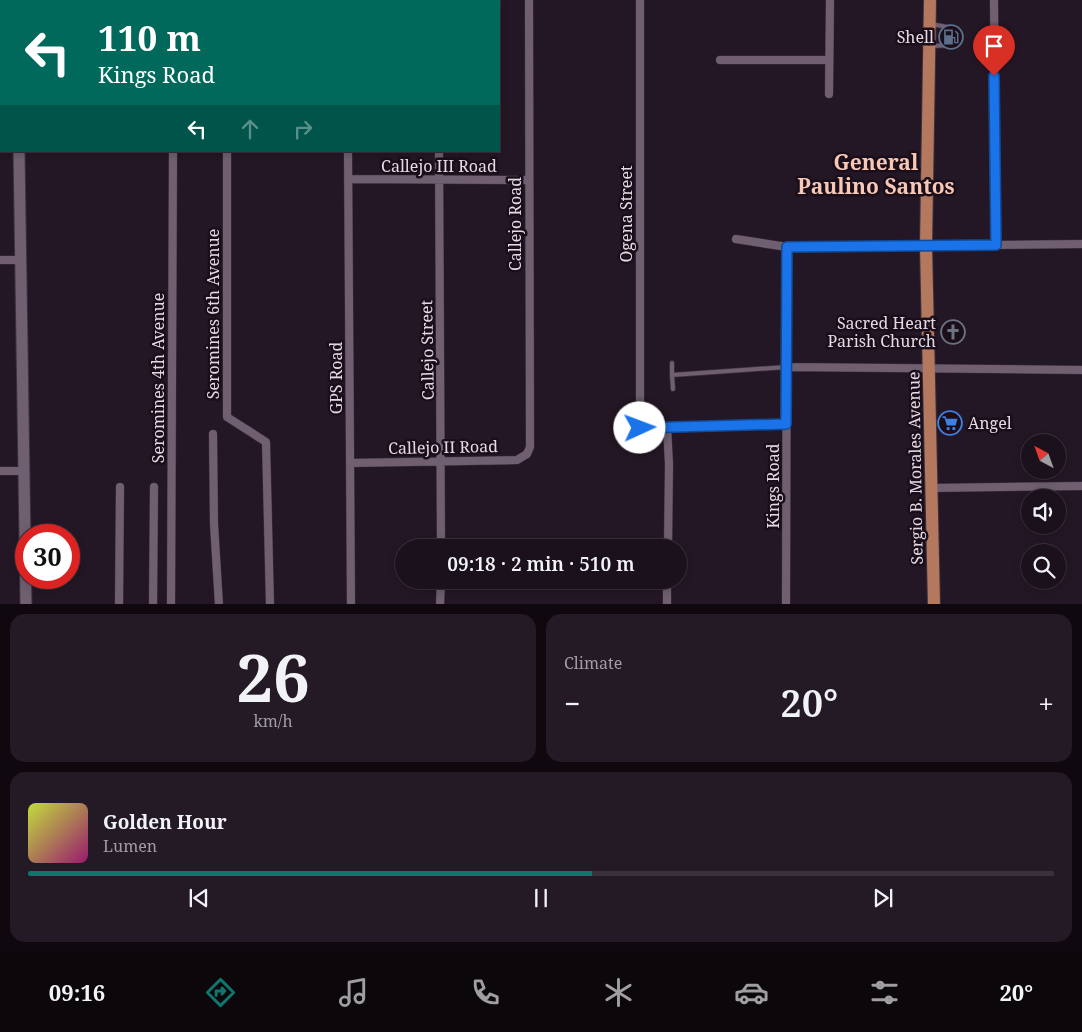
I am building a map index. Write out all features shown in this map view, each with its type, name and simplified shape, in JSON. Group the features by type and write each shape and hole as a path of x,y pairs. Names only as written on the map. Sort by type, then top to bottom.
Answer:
{"main road":[{"name":"Sergio B. Morales Avenue","path":"930,0 926,246 934,604"}],"street":[{"name":"Callejo Road","path":"529,0 530,448"},
{"name":"Ogena Street","path":"640,0 640,428"},
{"path":"829,94 830,0"},
{"path":"994,0 996,245"},
{"path":"720,60 829,60"},
{"path":"19,152 26,604"},
{"name":"Seromines 4th Avenue","path":"171,604 173,152"},
{"name":"Seromines 6th Avenue","path":"227,152 227,417 266,442 270,604"},
{"name":"GPS Road","path":"348,152 351,604"},
{"name":"Callejo Street","path":"439,152 441,539"},
{"name":"Callejo III Road","path":"348,179 529,180"},
{"path":"736,238 787,247 1082,244"},
{"name":"Kings Road","path":"786,604 787,247"},
{"path":"0,260 20,260"},
{"path":"787,367 1082,370"},
{"path":"629,429 786,424"},
{"path":"667,428 669,464 668,539"},
{"path":"213,434 214,524 219,604"},
{"name":"Callejo II Road","path":"350,463 517,460 527,454 530,448"},
{"path":"0,471 24,472"},
{"path":"153,604 154,486"},
{"path":"931,488 1082,486"},
{"path":"119,604 120,487"},
{"path":"440,604 441,589"},
{"path":"667,589 667,604"}],"lane":[{"path":"930,24 953,28 957,32"},
{"path":"929,46 954,46 957,42"},
{"path":"672,364 672,389"},
{"path":"672,375 787,367"}],"place":[{"name":"Shell","path":"951,37"},
{"name":"Sacred Heart Parish Church","path":"953,332"},
{"name":"Angel","path":"950,423"}],"district":[{"name":"General Paulino Santos","path":"876,174"}],"route":[{"path":"640,428 786,424 787,247 996,245 994,76"}]}
